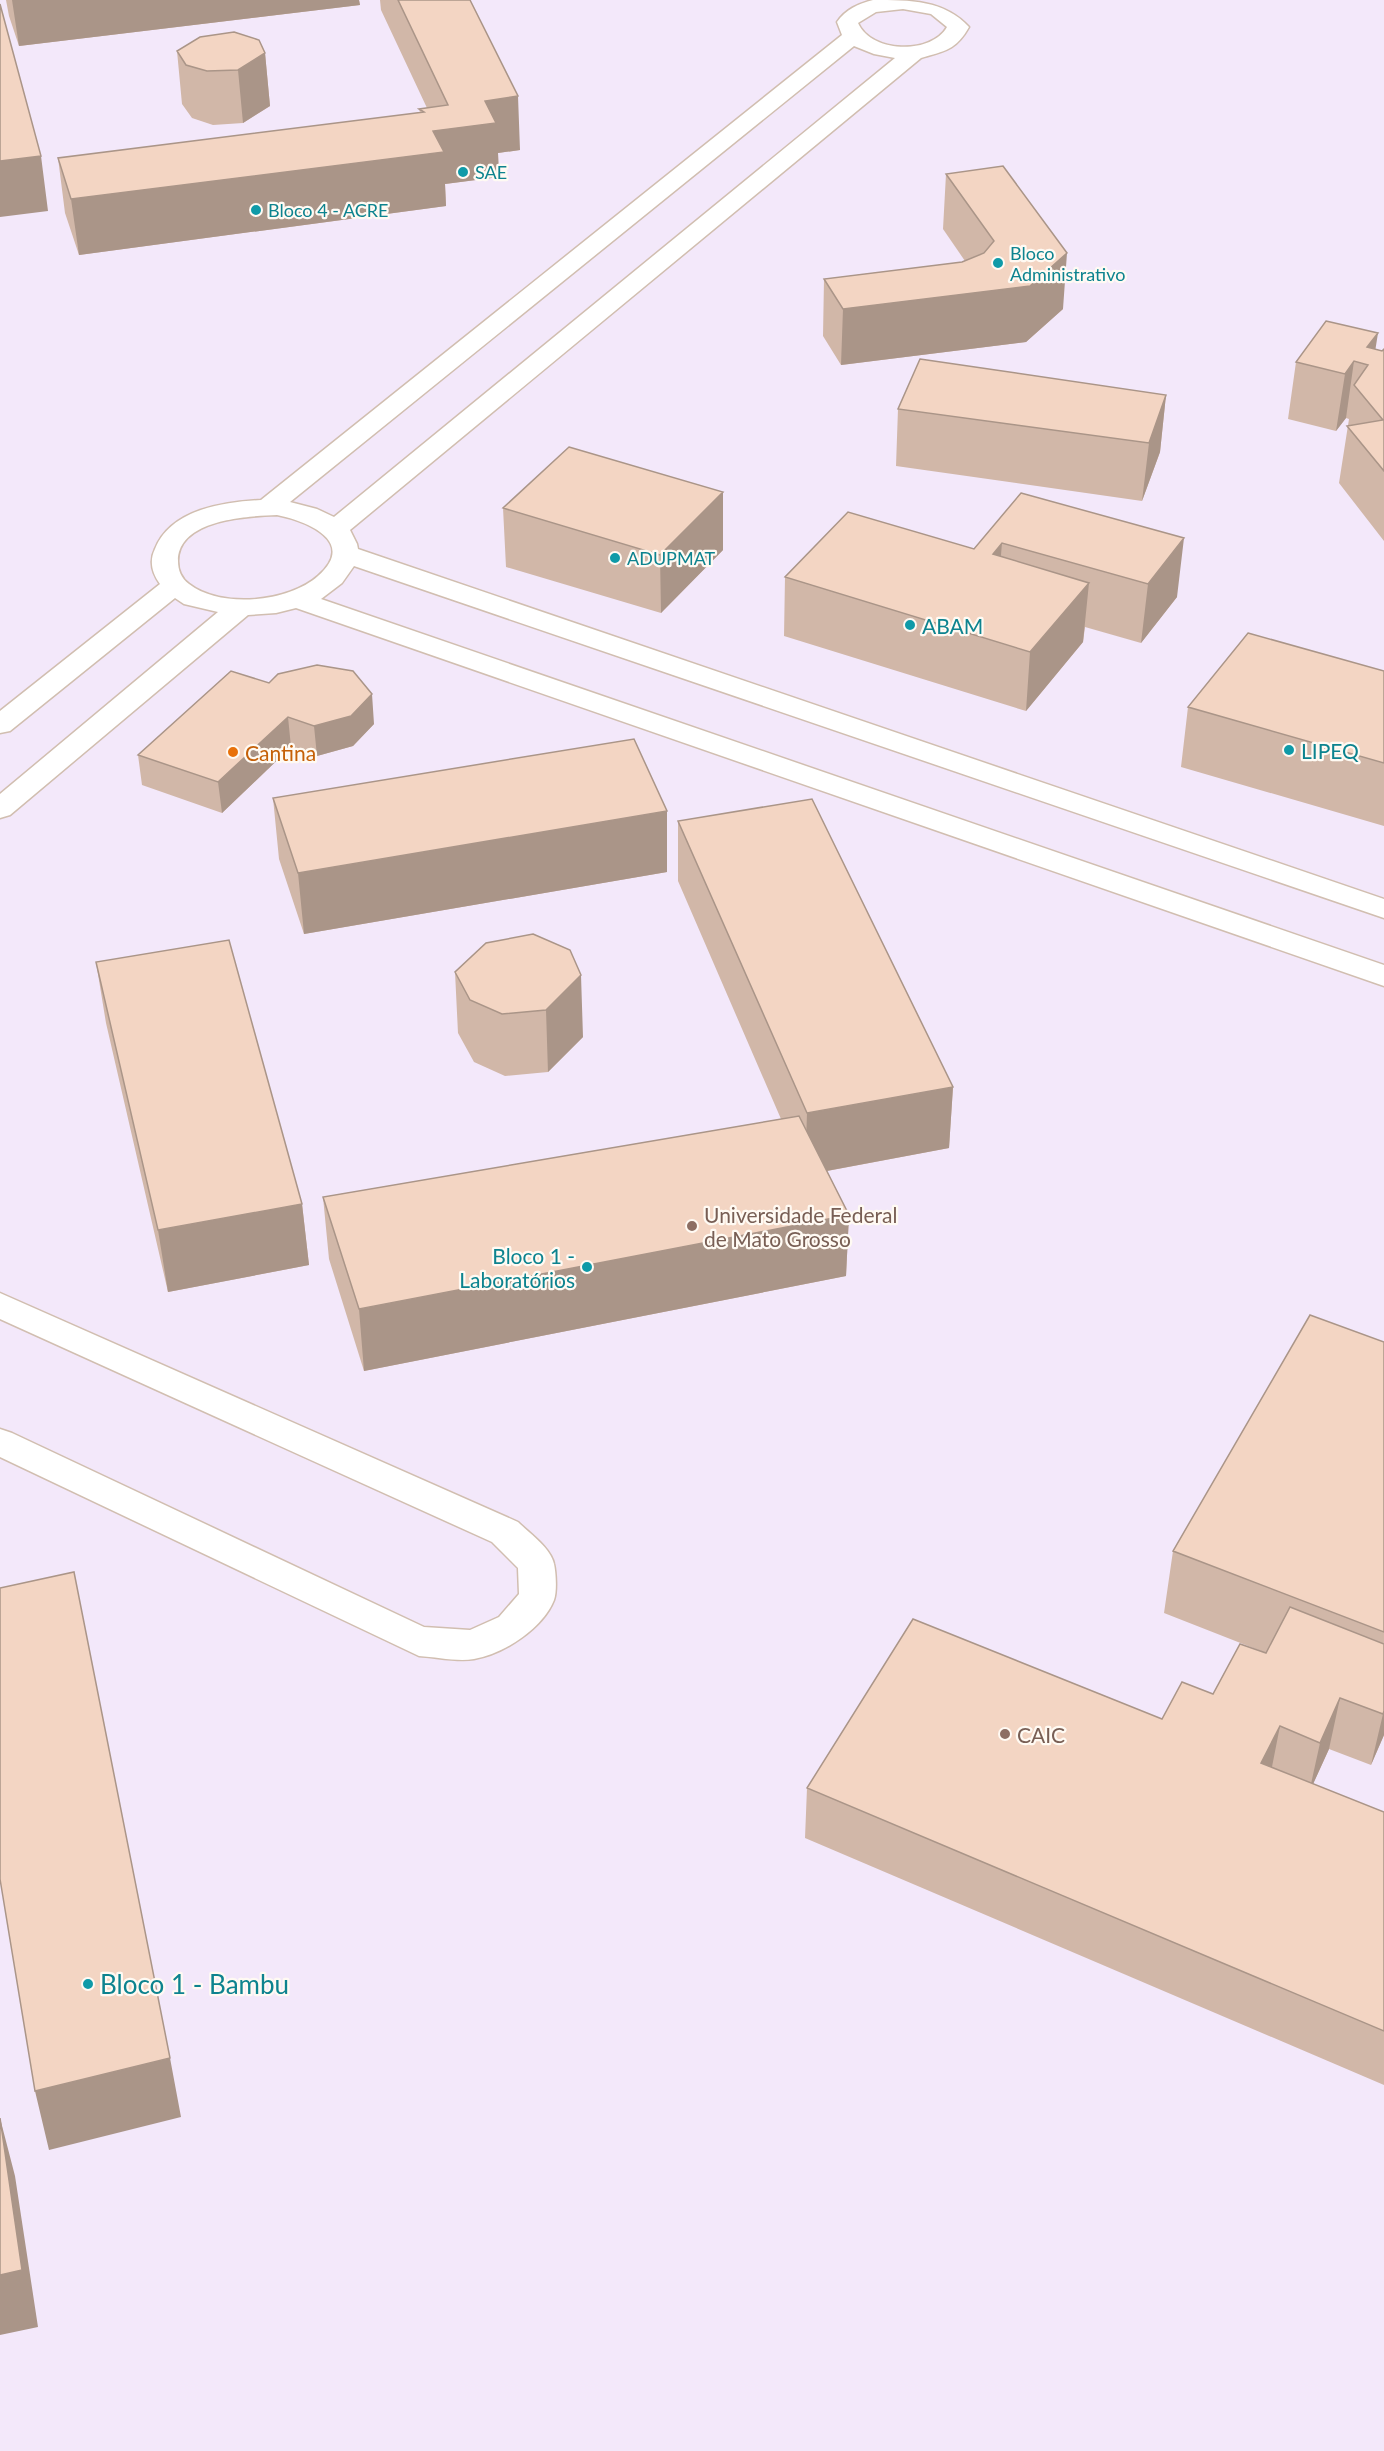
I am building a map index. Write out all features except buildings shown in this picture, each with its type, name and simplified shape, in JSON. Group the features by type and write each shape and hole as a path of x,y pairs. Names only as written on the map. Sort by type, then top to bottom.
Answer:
{"lane":[{"path":"911,3 943,11 954,18 958,27 957,35 948,43 916,51 878,49 853,37 848,30 847,22 853,15 877,5 911,3"},
{"path":"267,508 853,37"},
{"path":"916,51 340,542 339,572 323,587 298,600 267,606 241,607 205,602 183,592 168,579 162,564 166,548 178,533 196,521 222,512 267,508 303,512 327,523 340,542 1384,909"},
{"path":"0,725 174,585"},
{"path":"298,600 1384,976"},
{"path":"0,808 241,607"},
{"path":"0,1305 505,1532 536,1563 537,1598 512,1626 473,1645 419,1641 0,1442"}],"shaded area":[{"name":"Universidade Federal de Mato Grosso","path":"0,0 1384,0 1384,2451 0,2451"}],"place":[{"name":"SAE","path":"463,172"},
{"name":"Bloco 4 - ACRE","path":"256,210"},
{"name":"Bloco Administrativo","path":"998,263"},
{"name":"ADUPMAT","path":"615,558"},
{"name":"ABAM","path":"910,625"},
{"name":"LIPEQ","path":"1289,750"},
{"name":"Cantina","path":"233,752"},
{"name":"Universidade Federal de Mato Grosso","path":"692,1226"},
{"name":"Bloco 1 - Laboratórios","path":"587,1267"},
{"name":"CAIC","path":"1005,1734"},
{"name":"Bloco 1 - Bambu","path":"88,1984"}]}
